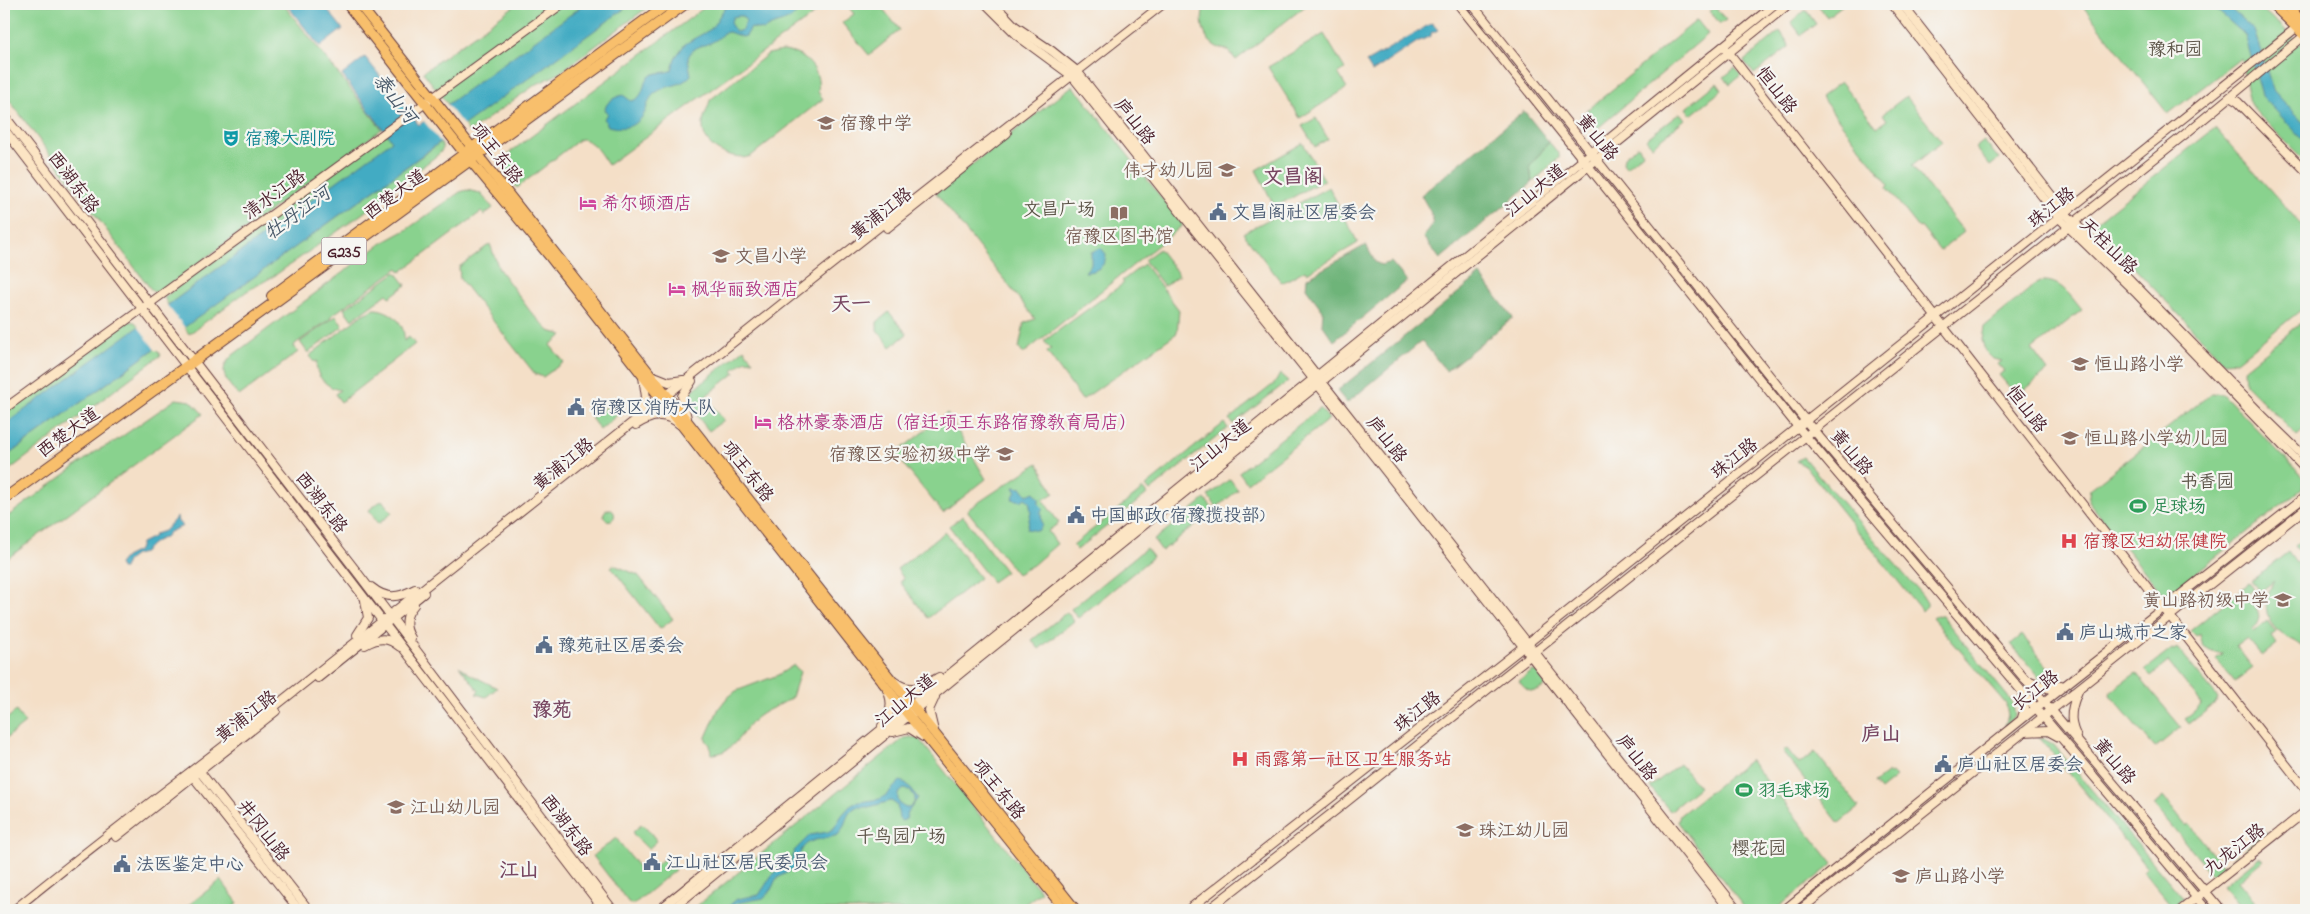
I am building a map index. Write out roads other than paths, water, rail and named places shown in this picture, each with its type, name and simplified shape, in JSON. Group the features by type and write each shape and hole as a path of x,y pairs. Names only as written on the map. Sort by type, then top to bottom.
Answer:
{"highway":[{"name":"西楚大道","path":"4,499 470,153 667,4"},
{"name":"西楚大道","path":"470,153 685,4"},
{"path":"2286,4 2303,32"},
{"path":"2286,4 2306,21"},
{"path":"2300,4 2306,9"},
{"name":"西楚大道","path":"4,491 183,365"}],"main road":[{"name":"项王东路","path":"347,4 431,104 464,138 470,153 550,256 646,373 910,710 1076,910"},
{"name":"项王东路","path":"359,4 431,104 456,144 470,153"},
{"path":"2272,4 2303,32"},
{"name":"项王东路","path":"937,743 1065,910"}],"street":[{"name":"清水江路","path":"4,409 150,307 383,132 412,112 431,104 562,4"},
{"name":"庐山路","path":"986,4 1019,38 1076,75"},
{"name":"庐山路","path":"994,4 1014,26 1052,51 1076,75 1525,645 1738,910"},
{"name":"黄浦江路","path":"22,910 634,423 1076,75 1163,4"},
{"name":"黄浦江路","path":"1076,75 1170,4"},
{"name":"黄山路","path":"1458,4 1798,427 2207,910"},
{"name":"黄山路","path":"1472,4 1812,429 2222,910"},
{"name":"江山大道","path":"673,909 958,670 1318,380 1588,166 1727,48 1775,4"},
{"name":"江山大道","path":"1318,380 1582,159 1727,48 1789,4"},
{"name":"天柱山路","path":"1892,4 2063,216 2074,222 2306,458"},
{"name":"天柱山路","path":"1902,4 2063,216 2068,227 2137,294 2306,470"},
{"name":"珠江路","path":"1188,910 1525,645 2244,70 2267,52 2303,32"},
{"name":"珠江路","path":"1208,910 1533,654 1812,429 2068,227 2230,97 2272,62 2303,32"},
{"name":"恒山路","path":"1727,48 2306,790"},
{"path":"2230,97 2238,102 2306,172"},
{"name":"西湖东路","path":"4,115 150,307 179,341 357,572 388,619 594,892 613,910"},
{"name":"西湖东路","path":"4,130 183,365 350,578 388,619"},
{"path":"1984,279 1991,288"},
{"path":"634,423 646,397 646,373 657,379 669,382 691,379"},
{"path":"687,426 682,399 691,379"},
{"path":"634,423 648,417 661,415 687,426"},
{"path":"1714,492 1722,502"},
{"name":"长江路","path":"1784,910 2044,701 2306,496"},
{"name":"长江路","path":"1800,910 2306,508"},
{"path":"1668,530 1675,539"},
{"path":"357,572 370,587 389,597 398,597 436,580"},
{"path":"349,650 368,618 365,600 350,578"},
{"path":"426,670 409,635 407,618 411,608 436,580"},
{"path":"1566,612 1574,621"},
{"name":"恒山路","path":"2171,615 2306,785"},
{"path":"349,650 372,641 388,639 401,647 426,670"},
{"name":"庐山路","path":"1533,654 1730,910"},
{"path":"879,671 901,686 914,689 958,670"},
{"path":"937,743 930,718 931,704 958,670"},
{"path":"872,742 890,710 888,694 879,671"},
{"path":"2024,678 2041,687 2050,689 2070,681"},
{"path":"2018,687 2023,696 2025,708 2023,717 2018,722"},
{"path":"2080,687 2072,706 2071,717 2073,729 2080,743"},
{"path":"872,742 895,731 909,728 937,743"},
{"path":"2022,733 2048,731 2065,742"},
{"name":"江山大道","path":"659,910 872,742"},
{"name":"黄浦江路","path":"14,910 195,772"},
{"name":"井冈山路","path":"195,772 299,910"},
{"name":"井冈山路","path":"195,772 309,910"},
{"name":"九龙江路","path":"2188,910 2306,811"},
{"name":"九龙江路","path":"2206,893 2306,817"},
{"path":"594,892 618,910"},
{"name":"西湖东路","path":"594,892 603,910"},
{"path":"654,910 678,895"},
{"name":"九龙江路","path":"2181,910 2198,900"}],"water":[{"path":"286,4 323,4 343,29 320,47"},
{"path":"585,4 631,4 4,458 4,425 392,141 342,75 365,57 419,125"},
{"path":"732,4 799,4 794,16 790,19 764,30 751,28 746,36 742,37 729,32 723,33 714,41 694,49 688,58 691,75 687,79 654,94 649,100 642,117 634,124 619,128 608,126 604,118 608,114 605,110 609,102 623,95 631,101 639,97 649,77 672,70 675,58 685,44 711,29 724,9","holes":["742,16 746,21 742,30 736,32 730,23 733,17"]},
{"path":"2210,4 2225,4 2254,30 2273,90 2306,126 2306,143 2262,96 2245,35"},
{"path":"1432,23 1438,30 1431,33 1431,36 1417,42 1372,72 1366,62"},
{"path":"1101,248 1106,254 1103,265 1093,271 1085,272 1091,264 1091,252"},
{"path":"1014,487 1022,488 1027,495 1034,492 1039,498 1039,504 1043,509 1041,512 1042,526 1038,531 1027,529 1031,511 1029,501 1025,498 1021,501 1012,499 1016,491"},
{"path":"177,517 178,522 183,526 169,532 165,538 153,543 144,553 135,555 127,561 124,569 121,569 119,564 125,557 139,550 141,543 155,534 164,531"},
{"path":"900,781 906,783 918,798 908,812 906,819 902,821 899,819 897,805 891,801 869,807 856,807 849,813 838,835 806,844 802,849 796,867 776,879 771,890 764,898 736,903 728,910 724,910 737,899 759,895 772,875 791,862 794,851 810,835 828,832 834,828 853,803 880,799","holes":["904,789 910,791 915,797 914,803 909,808 906,808 900,804 898,794"]}],"place":[{"name":"宿豫中学","path":"826,123"},
{"name":"宿豫大剧院","path":"231,138"},
{"name":"伟才幼儿园","path":"1227,170"},
{"name":"希尔顿酒店","path":"588,203"},
{"name":"文昌阁社区居委会","path":"1218,212"},
{"name":"宿豫区图书馆","path":"1119,213"},
{"name":"文昌小学","path":"721,256"},
{"name":"枫华丽致酒店","path":"677,289"},
{"name":"恒山路小学","path":"2080,364"},
{"name":"宿豫区消防大队","path":"576,407"},
{"name":"格林豪泰酒店（宿迁项王东路宿豫教育局店）","path":"763,422"},
{"name":"恒山路小学幼儿园","path":"2070,438"},
{"name":"宿豫区实验初级中学","path":"1005,454"},
{"name":"足球场","path":"2138,506"},
{"name":"中国邮政(宿豫揽投部)","path":"1076,515"},
{"name":"宿豫区妇幼保健院","path":"2069,541"},
{"name":"黄山路初级中学","path":"2283,600"},
{"name":"庐山城市之家","path":"2065,632"},
{"name":"豫苑社区居委会","path":"544,645"},
{"name":"雨露第一社区卫生服务站","path":"1240,759"},
{"name":"庐山社区居委会","path":"1943,764"},
{"name":"羽毛球场","path":"1744,790"},
{"name":"江山幼儿园","path":"396,807"},
{"name":"珠江幼儿园","path":"1465,830"},
{"name":"江山社区居民委员会","path":"652,862"},
{"name":"法医鉴定中心","path":"122,864"},
{"name":"庐山路小学","path":"1901,876"}],"district":[{"name":"文昌阁","path":"1293,176"},
{"name":"天一","path":"851,303"},
{"name":"豫苑","path":"552,709"},
{"name":"庐山","path":"1881,733"},
{"name":"江山","path":"519,869"}],"park label":[{"name":"豫和园","path":"2175,49"},
{"name":"文昌广场","path":"1059,209"},
{"name":"书香园","path":"2207,481"},
{"name":"千鸟园广场","path":"901,836"},
{"name":"樱花园","path":"1759,848"}],"water label":[{"name":"泰山河","path":"396,98"},
{"name":"牡丹江河","path":"297,212"}]}
